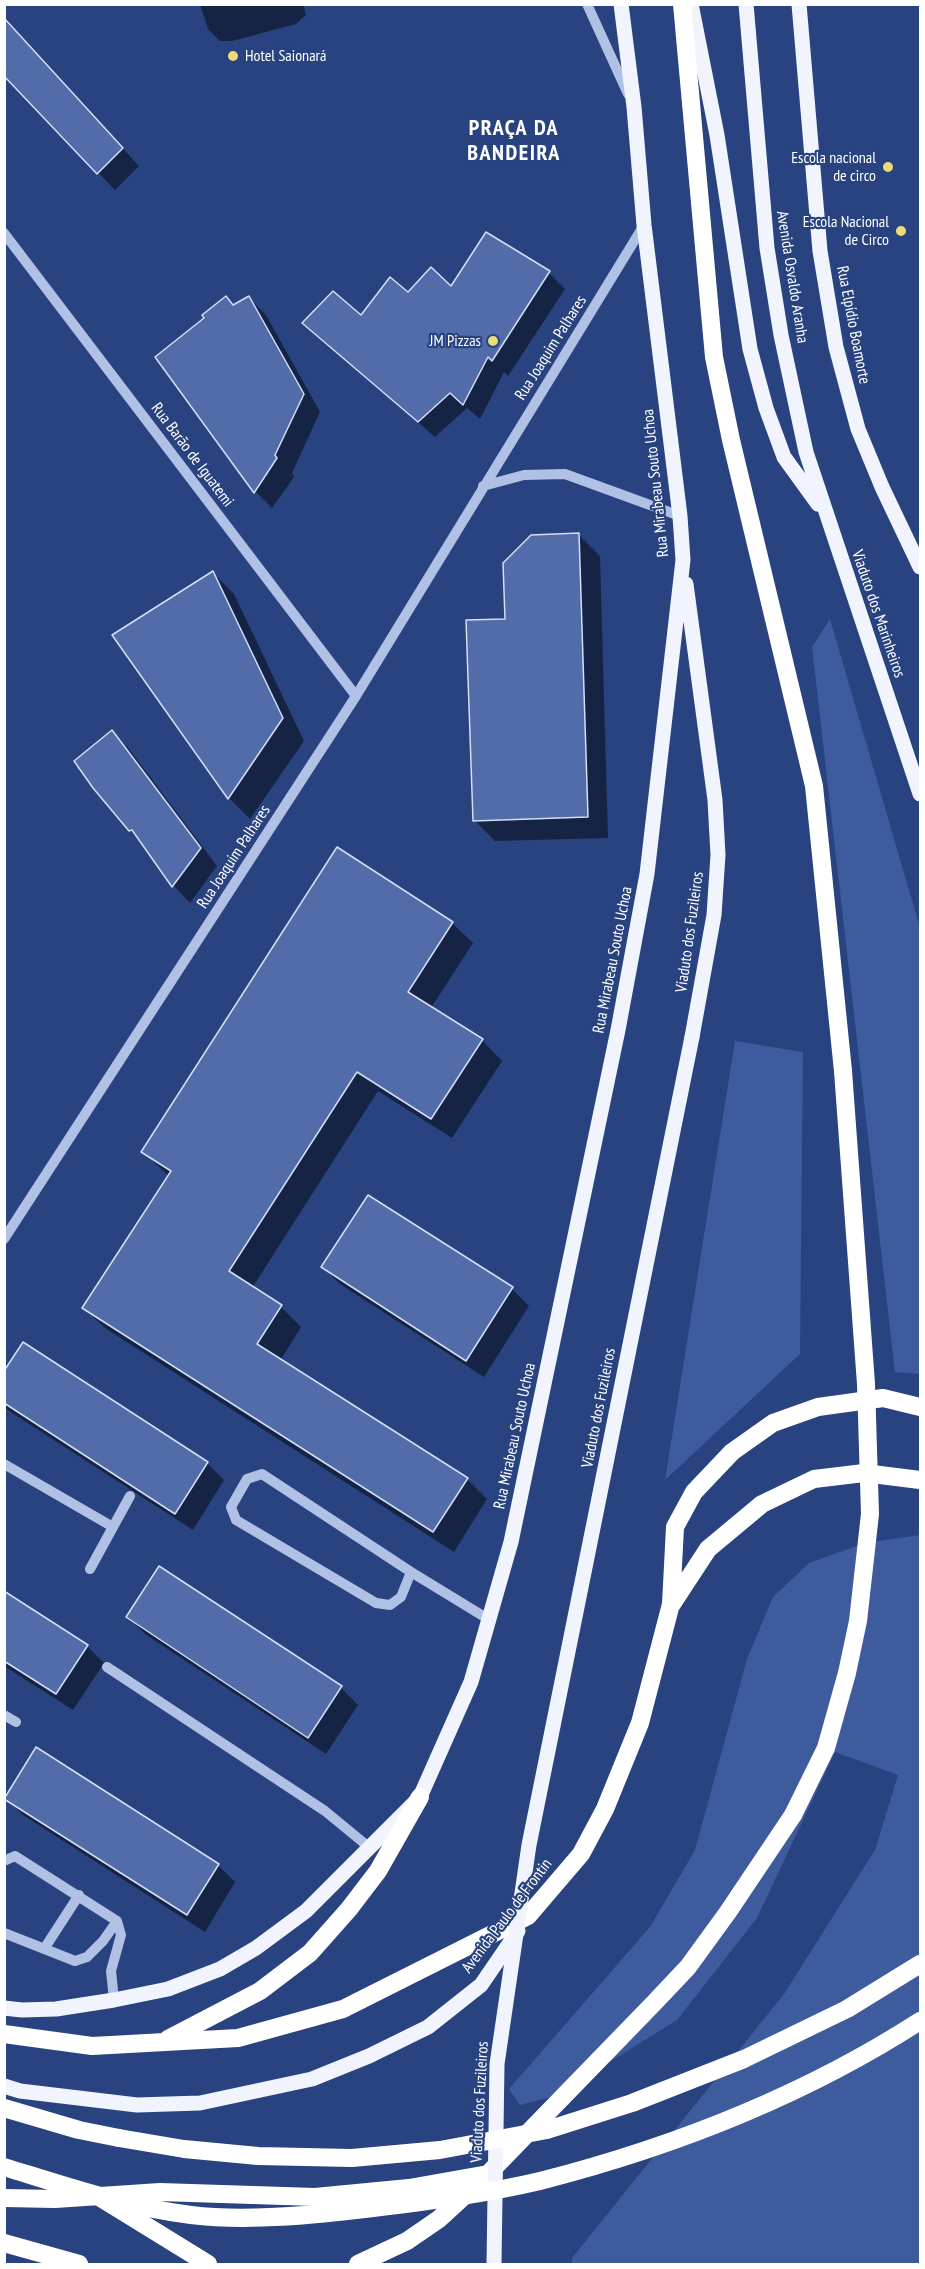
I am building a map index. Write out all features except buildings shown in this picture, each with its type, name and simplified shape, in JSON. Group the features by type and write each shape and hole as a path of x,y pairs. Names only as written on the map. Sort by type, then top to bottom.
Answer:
{"highway":[{"path":"358,2265 407,2241 439,2219 488,2174 688,1967 793,1815 826,1748 847,1673 858,1621 870,1514 866,1384 843,1071 814,786 731,440 714,357 682,4"},
{"path":"671,1604 675,1527 694,1492 732,1452 773,1423 818,1407 883,1398 921,1407"},
{"path":"671,1604 708,1549 762,1503 814,1479 864,1473 921,1480"},
{"name":"Avenida Paulo de Frontin","path":"528,1916 581,1854 605,1809 640,1723 671,1604"},
{"path":"157,2044 261,1991 310,1953 349,1909 378,1871 420,1797"},
{"path":"4,2034 92,2046 238,2038 343,2010 528,1916"},
{"path":"4,2108 80,2130 184,2149 258,2156 332,2158 440,2150 547,2130 632,2103 744,2059 847,2010 921,1964"},
{"path":"4,2166 99,2198 192,2215 255,2217 328,2213 452,2198 539,2181 641,2152 761,2106 872,2052 921,2021"},
{"path":"4,2198 55,2199 160,2192 315,2198 409,2188 488,2174"},
{"path":"99,2198 208,2265"},
{"path":"4,2243 79,2265"}],"main road":[{"path":"621,4 634,107"},
{"path":"691,4 717,135 750,349 766,408 784,457 825,513"},
{"name":"Avenida Osvaldo Aranha","path":"746,4 766,248 781,335 806,452 825,513"},
{"name":"Rua Elpídio Boamorte","path":"799,4 820,251 836,347 858,429 882,487 921,567"},
{"name":"Rua Mirabeau Souto Uchoa","path":"420,1797 471,1682 511,1542 620,1019 647,874 683,560 680,516 644,225 634,107"},
{"name":"Viaduto dos Marinheiros","path":"825,513 921,794"},
{"name":"Viaduto dos Fuzileiros","path":"494,2265 497,2064 529,1845 692,1037 714,915 718,855 715,800 683,560"},
{"path":"4,2008 56,2009 114,2001 168,1989 229,1964 256,1948 306,1911 420,1797"},
{"name":"Avenida Paulo de Frontin","path":"4,2086 20,2091 136,2105 200,2103 312,2079 369,2056 428,2028 481,1985 528,1916"}],"street":[{"path":"587,4 634,107"},
{"name":"Rua Joaquim Palhares","path":"4,1239 356,696 644,225"},
{"name":"Rua Barão de Iguatemi","path":"4,233 356,696"},
{"path":"483,486 524,475 566,474 680,516"},
{"path":"4,1464 113,1527"},
{"path":"411,1572 401,1598 390,1605 376,1603 236,1520 231,1508 247,1479 262,1474 411,1572 488,1619"},
{"path":"90,1569 130,1496"},
{"path":"107,1667 325,1811 370,1848"},
{"path":"4,1715 16,1722"},
{"path":"4,1861 15,1856 117,1921 121,1935 111,1971 114,2001"},
{"path":"44,1949 79,1895"},
{"path":"4,1933 75,1961 87,1957 103,1941 117,1921"}],"shaded area":[{"path":"830,619 920,928 920,1374 895,1372 812,647"},
{"path":"735,1041 803,1052 800,1354 665,1480"},
{"path":"920,1535 920,2264 572,2264 572,2258 784,1994 875,1850 898,1775 835,1752 757,1918 677,2020 555,2096 520,2105 509,2089 650,1927 695,1850 747,1659 773,1597 809,1563 865,1543"}],"place":[{"name":"Hotel Saionará","path":"233,56"},
{"name":"Escola nacional de circo","path":"888,167"},
{"name":"Escola Nacional de Circo","path":"901,231"},
{"name":"JM Pizzas","path":"493,341"}],"district":[{"name":"PRAÇA DA BANDEIRA","path":"514,142"}]}
